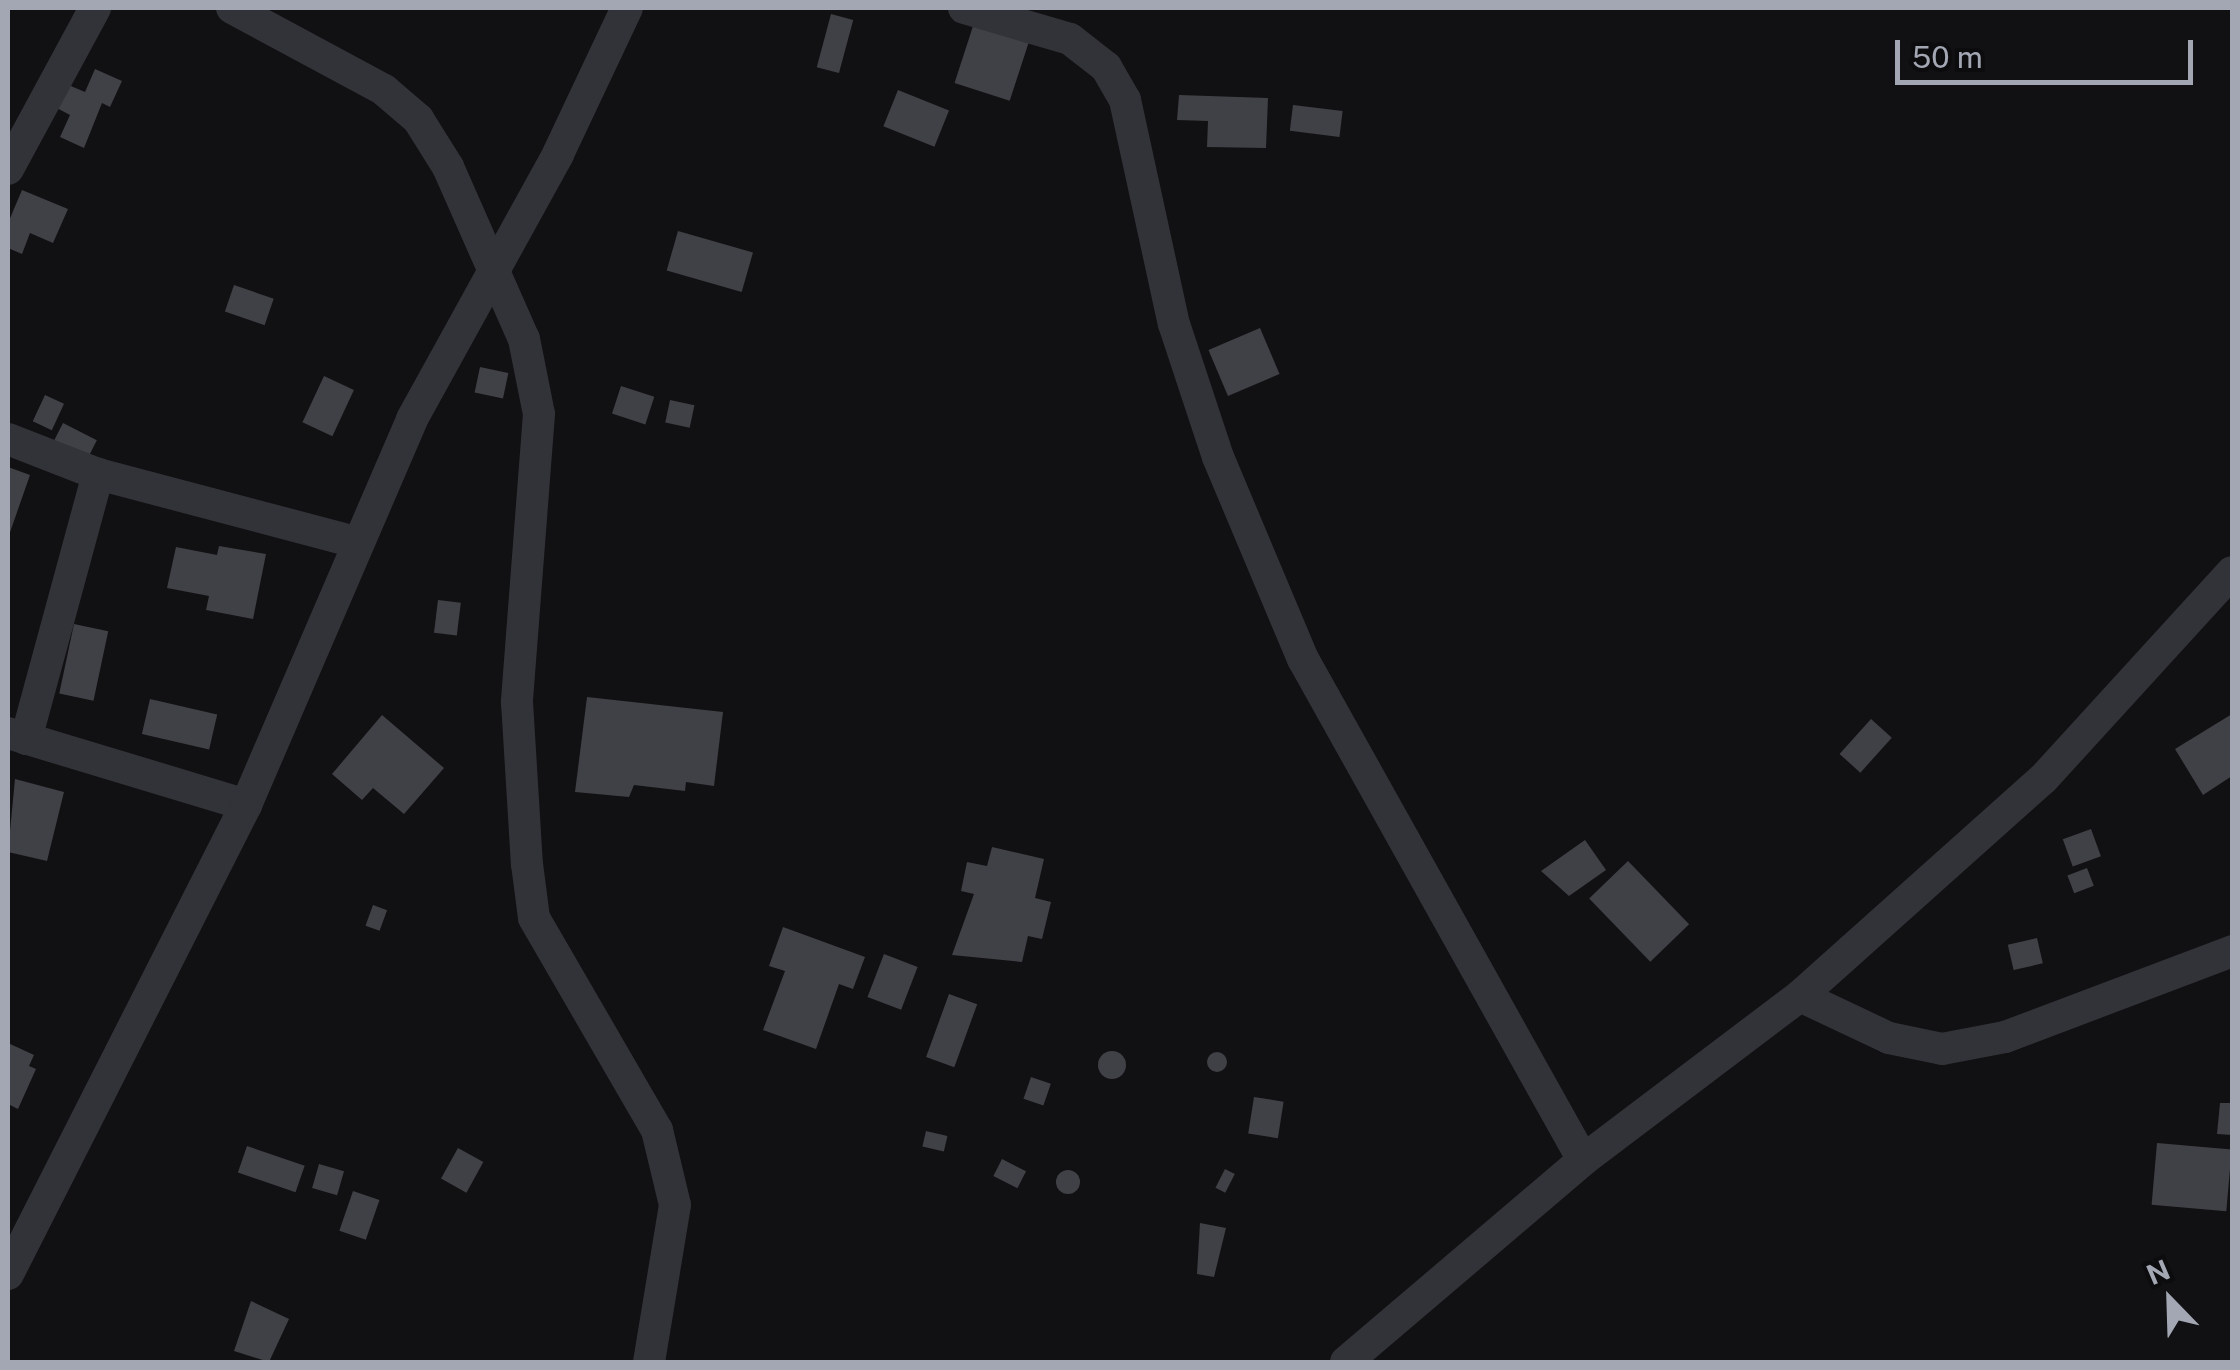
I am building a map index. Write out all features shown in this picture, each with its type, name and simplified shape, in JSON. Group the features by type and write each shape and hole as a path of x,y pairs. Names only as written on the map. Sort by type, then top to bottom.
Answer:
{"street":[{"path":"8,169 94,8"},
{"path":"232,8 384,90 418,119 448,167 524,339 540,414 518,702 518,782 534,918 657,1130 675,1204 649,1362"},
{"path":"8,1274 246,805 317,647 355,542 628,8"},
{"path":"964,8 1070,39 1106,67 1126,100 1174,324 1218,457 1303,659 1583,1160"},
{"path":"8,438 98,474 355,542"},
{"path":"98,474 17,736 246,805"},
{"path":"1346,1362 1583,1160 1800,996 2043,779 2232,572"},
{"path":"1800,996 1889,1038 1942,1049 2005,1037 2232,951"}],"building":[{"path":"831,14 853,20 839,73 817,67"},
{"path":"974,23 1029,41 1010,101 955,83"},
{"path":"95,69 122,81 110,107 102,103 84,148 60,137 70,115 55,107 66,84 85,92"},
{"path":"898,90 949,111 934,147 883,126"},
{"path":"1179,95 1268,98 1266,148 1207,147 1208,121 1177,120"},
{"path":"1293,105 1343,111 1339,137 1290,131"},
{"path":"22,190 68,209 53,243 30,233 22,254 8,248 8,223"},
{"path":"678,231 753,252 742,292 667,270"},
{"path":"234,285 274,299 265,325 225,311"},
{"path":"1260,328 1280,374 1228,396 1208,350"},
{"path":"480,367 508,373 503,398 475,392"},
{"path":"324,376 354,390 332,436 302,422"},
{"path":"621,386 654,397 645,424 612,414"},
{"path":"45,395 64,404 52,430 33,421"},
{"path":"670,400 694,405 690,428 665,422"},
{"path":"63,423 97,440 87,459 53,442"},
{"path":"8,467 30,475 8,538"},
{"path":"219,546 266,554 253,619 206,610 209,596 167,588 176,547 217,555"},
{"path":"438,600 461,603 457,636 434,633"},
{"path":"74,624 108,631 93,701 59,693"},
{"path":"587,697 723,712 714,786 686,782 685,791 634,785 629,797 575,792"},
{"path":"150,699 217,715 209,750 142,734"},
{"path":"2232,714 2232,776 2203,795 2175,749"},
{"path":"382,715 444,768 404,814 373,788 362,800 332,774"},
{"path":"1871,719 1892,738 1860,773 1840,754"},
{"path":"15,779 64,792 47,861 8,852"},
{"path":"2091,829 2101,856 2073,867 2063,839"},
{"path":"1585,840 1606,870 1569,896 1541,871"},
{"path":"992,847 1044,859 1035,898 1051,902 1042,939 1028,936 1022,962 952,955 974,894 961,891 967,862 987,866"},
{"path":"1628,861 1689,924 1650,962 1589,899"},
{"path":"2087,868 2094,886 2074,893 2067,876"},
{"path":"373,905 387,910 380,931 365,926"},
{"path":"783,927 865,957 853,989 839,984 816,1049 763,1030 785,971 769,966"},
{"path":"2037,938 2043,963 2014,970 2008,945"},
{"path":"884,954 918,967 901,1010 868,997"},
{"path":"949,994 977,1004 954,1067 926,1057"},
{"path":"8,1043 34,1055 29,1066 36,1069 18,1109 8,1104"},
{"path":"1112,1051 1122,1055 1126,1065 1122,1075 1112,1079 1102,1075 1098,1065 1102,1055"},
{"path":"1217,1052 1227,1062 1217,1072 1207,1062"},
{"path":"1031,1077 1051,1084 1043,1106 1024,1099"},
{"path":"1254,1097 1284,1102 1278,1138 1248,1134"},
{"path":"2220,1103 2232,1103 2232,1135 2217,1134"},
{"path":"926,1131 947,1136 944,1152 922,1147"},
{"path":"2157,1143 2232,1150 2226,1211 2152,1205"},
{"path":"247,1146 305,1166 296,1192 238,1172"},
{"path":"458,1148 483,1162 466,1193 441,1179"},
{"path":"1002,1159 1026,1171 1017,1188 993,1176"},
{"path":"319,1164 344,1171 337,1195 312,1188"},
{"path":"1225,1169 1235,1174 1225,1193 1215,1188"},
{"path":"1068,1170 1077,1173 1077,1191 1068,1194 1059,1191 1056,1182 1059,1173"},
{"path":"353,1191 379,1200 366,1240 339,1231"},
{"path":"1200,1223 1226,1228 1214,1277 1197,1274"},
{"path":"251,1301 289,1319 269,1362 234,1351"}]}
